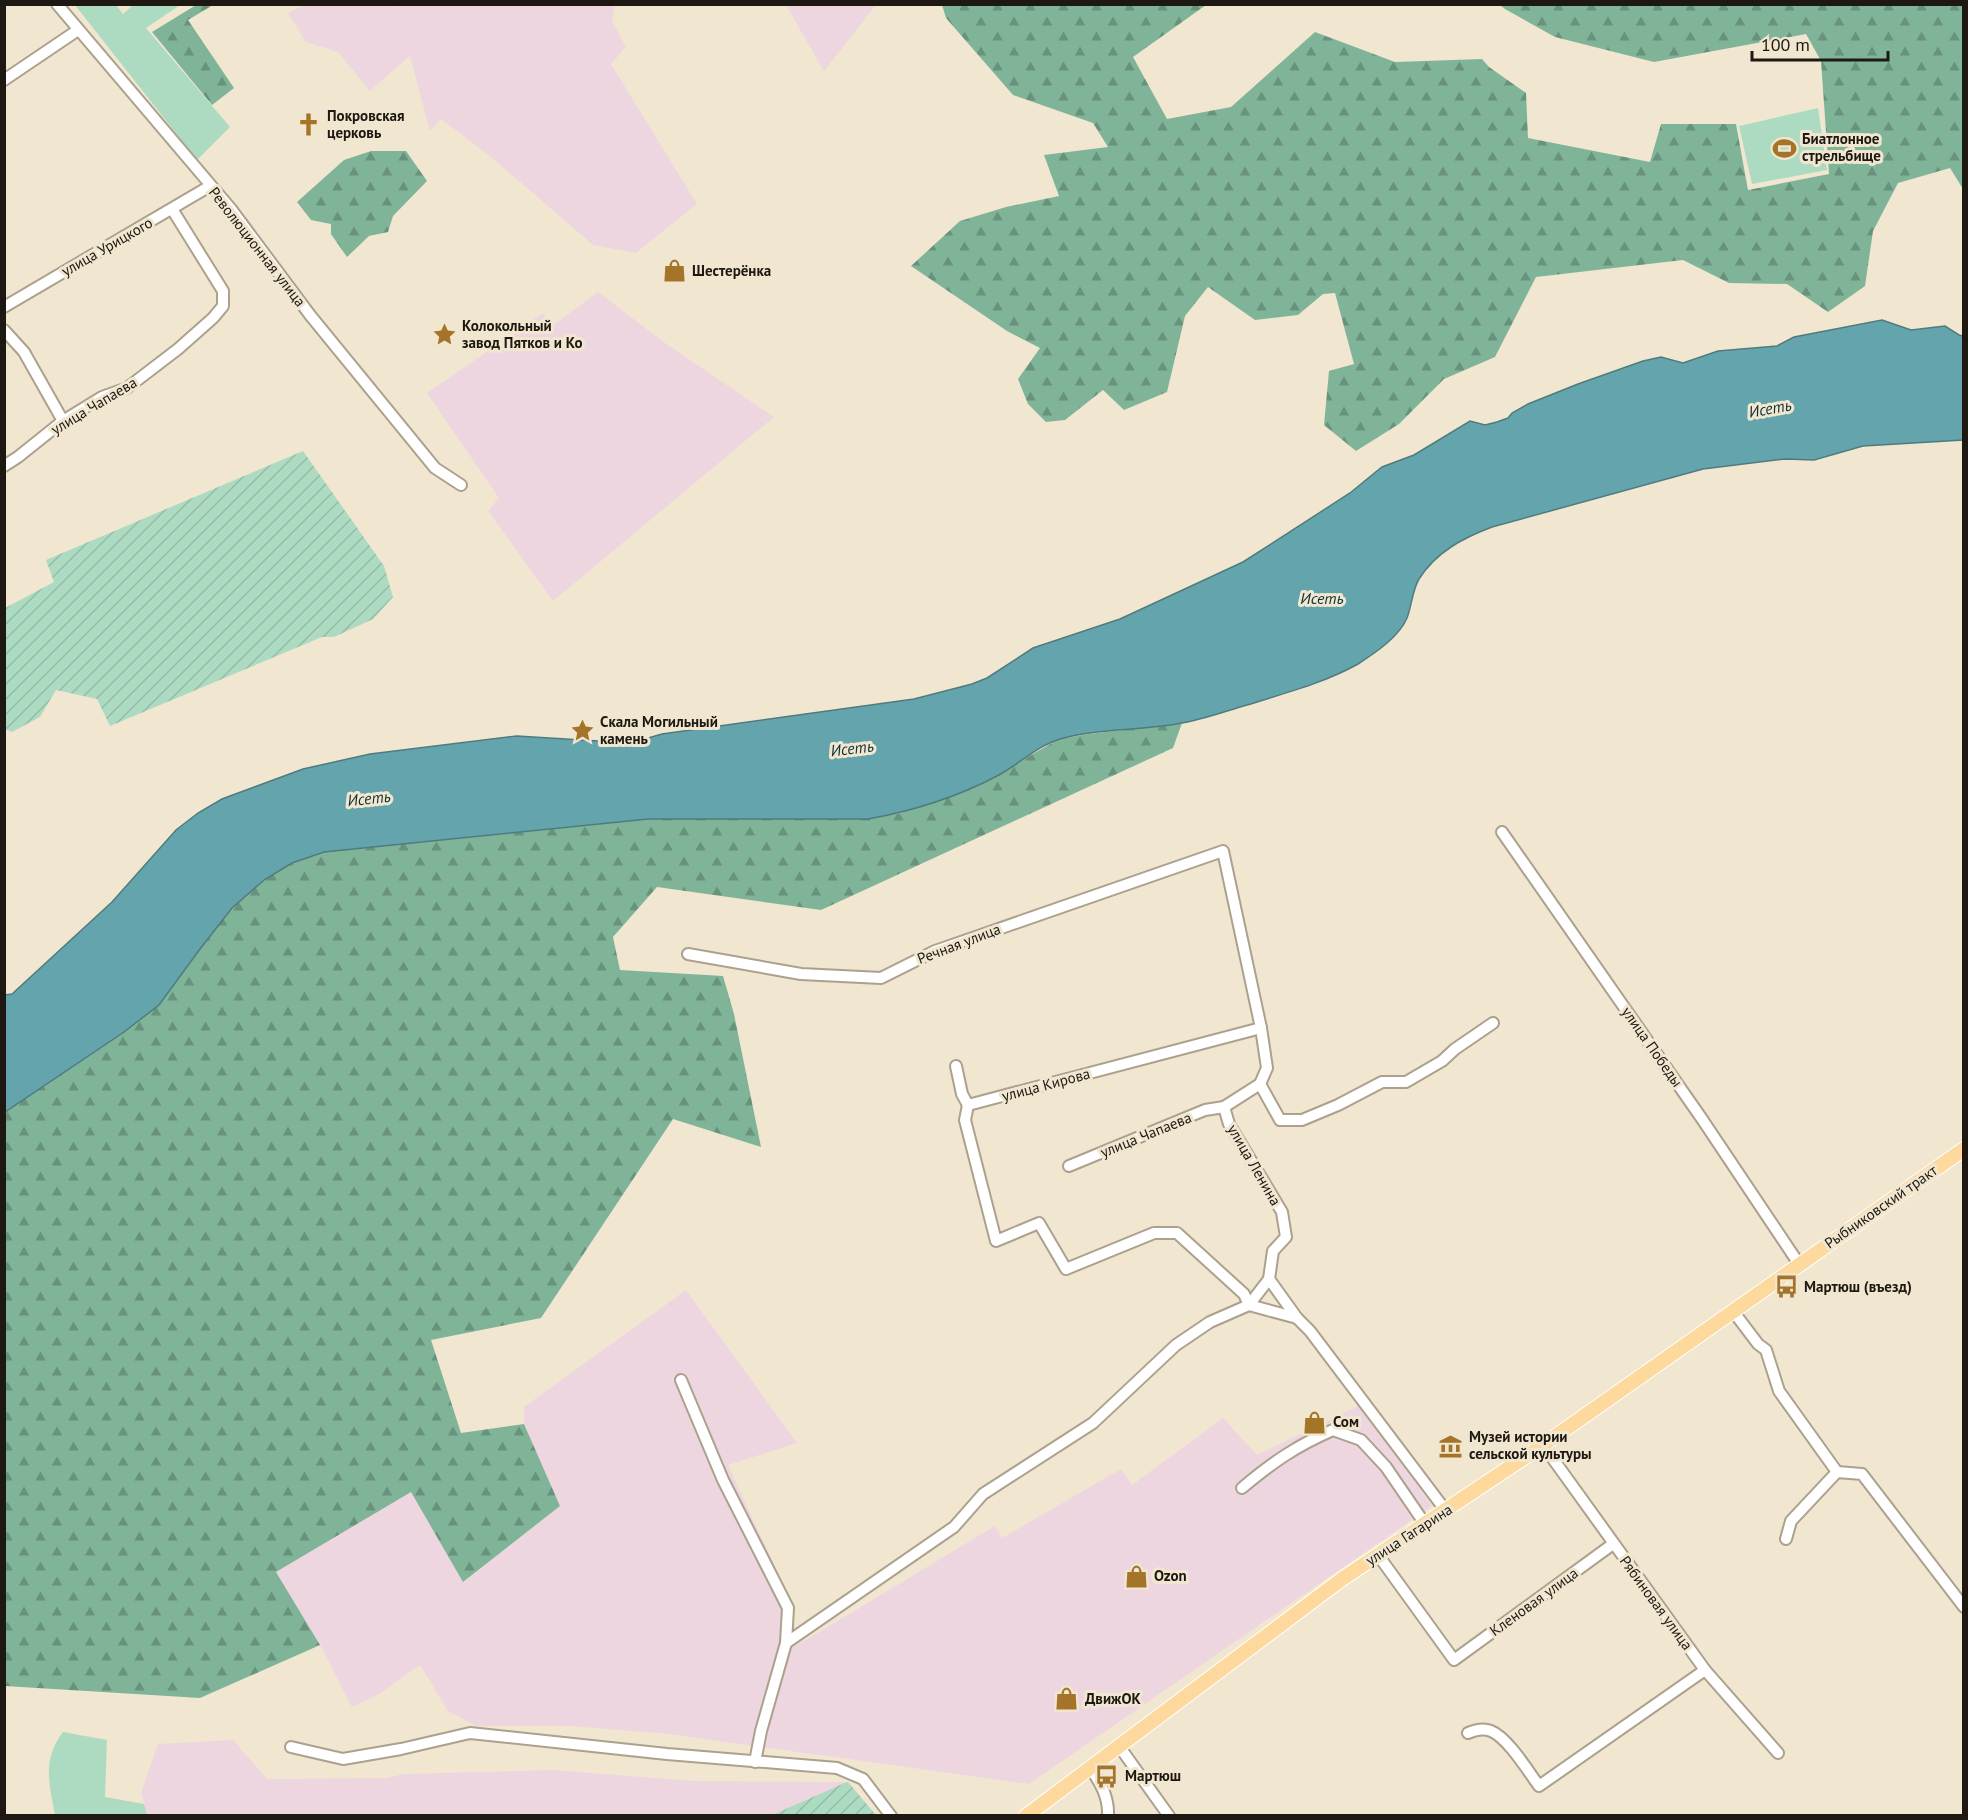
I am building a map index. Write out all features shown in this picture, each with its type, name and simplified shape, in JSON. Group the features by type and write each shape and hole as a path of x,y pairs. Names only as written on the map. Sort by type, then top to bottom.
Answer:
{"main road":[{"name":"Рыбниковский тракт","path":"1799,1264 1964,1149"},
{"name":"улица Гагарина","path":"1026,1815 1319,1595 1543,1445 1799,1264"}],"street":[{"name":"Революционная улица","path":"57,4 231,209 310,315 435,468 460,485"},
{"path":"4,80 78,30"},
{"name":"улица Урицкого","path":"4,307 210,186"},
{"name":"улица Чапаева","path":"4,466 63,421 102,397 127,388 178,349 223,306 223,291 172,209"},
{"path":"4,330 24,352 63,421"},
{"name":"улица Победы","path":"1502,832 1702,1119 1799,1264"},
{"name":"Речная улица","path":"688,954 801,974 881,978 935,951 1223,851 1261,1028"},
{"path":"1261,1028 1267,1068 1260,1084 1280,1120 1302,1120 1338,1105 1382,1082 1406,1082 1442,1061 1455,1049 1493,1023"},
{"name":"улица Кирова","path":"968,1105 1261,1028"},
{"path":"956,1066 962,1094 968,1105 965,1120 996,1241 1039,1223 1066,1269 1154,1233 1177,1233 1244,1294 1249,1305"},
{"name":"улица Ленина","path":"1260,1084 1224,1107 1229,1124 1282,1212 1286,1237 1273,1251 1269,1279"},
{"name":"улица Чапаева","path":"1069,1166 1205,1110 1224,1107"},
{"path":"786,1643 954,1527 983,1494 1093,1423 1176,1346 1210,1322 1249,1305 1269,1279 1446,1511"},
{"path":"1249,1305 1297,1318"},
{"path":"1733,1311 1758,1344 1766,1350 1779,1391 1837,1472 1862,1474 1964,1607"},
{"path":"681,1380 723,1480 788,1608 786,1643 761,1731 755,1762"},
{"path":"1242,1488 1276,1460 1304,1443 1333,1430 1361,1440 1386,1467 1425,1524"},
{"name":"Рябиновая улица","path":"1543,1445 1705,1670 1778,1753"},
{"path":"1786,1539 1791,1521 1837,1472"},
{"name":"Кленовая улица","path":"1378,1555 1455,1660 1613,1544"},
{"path":"1468,1733 1477,1730 1491,1731 1505,1743 1539,1786 1705,1670"},
{"path":"291,1748 343,1759 401,1749 470,1733 755,1762 837,1768 863,1779 891,1815"},
{"path":"1119,1746 1169,1815"},
{"path":"1090,1767 1108,1800 1108,1815"}],"shaded area":[{"path":"306,4 395,5 398,12 396,5 615,5 612,21 626,47 611,64 697,204 636,253 593,245 490,156 441,119 430,131 410,56 370,91 338,52 306,42 288,13"},
{"path":"786,5 876,5 824,71"},
{"path":"598,292 665,343 774,417 553,601 488,511 499,498 427,393 543,313 552,326"},
{"path":"686,1290 797,1443 728,1465 792,1604 796,1646 995,1526 1002,1538 1121,1469 1132,1485 1223,1418 1257,1455 1360,1405 1432,1506 1029,1784 669,1734 570,1726 476,1726 448,1711 420,1665 378,1695 352,1707 320,1645 276,1572 412,1491 464,1582 560,1506 524,1424 524,1407"},
{"path":"233,1740 267,1779 386,1778 404,1774 552,1770 694,1781 848,1782 772,1816 148,1816 141,1793 158,1744"}],"green space":[{"path":"75,5 116,5 123,14 133,5 180,5 146,28 230,127 197,160"},
{"path":"196,5 213,5 188,20 234,88 212,105 152,32"},
{"path":"942,5 1206,5 1133,57 1167,119 1231,107 1315,32 1395,62 1482,59 1489,67 1526,93 1528,138 1650,162 1661,124 1736,124 1748,190 1829,174 1821,61 1806,34 1654,62 1555,37 1500,5 1963,5 1963,189 1950,168 1898,183 1873,231 1865,286 1828,312 1787,284 1729,283 1683,260 1536,277 1495,357 1444,379 1399,424 1356,451 1324,425 1329,371 1354,364 1335,293 1323,294 1298,315 1255,320 1208,287 1185,316 1167,392 1124,410 1103,390 1065,420 1046,422 1028,404 1018,379 1040,348 1007,331 911,266 960,221 1006,207 1059,196 1044,155 1108,147 1093,123 1013,95 946,18"},
{"name":"Биатлонное стрельбище","path":"1818,108 1827,170 1752,184 1739,126"},
{"path":"371,151 406,151 427,181 393,216 388,232 369,236 347,257 331,234 331,224 311,220 297,202 344,160"},
{"path":"303,451 384,566 393,597 373,619 334,637 322,637 110,726 97,699 56,690 40,717 12,732 5,729 5,608 54,582 46,560"},
{"path":"1182,723 1173,748 821,910 657,887 613,937 620,970 723,976 734,1014 761,1147 673,1119 541,1318 431,1340 461,1433 524,1424 560,1506 463,1582 411,1492 276,1572 320,1645 200,1698 5,1686 4,1112 124,1032 159,1005 232,908 264,880 292,863 324,852 648,819 868,819 901,813 1022,760 1059,739"},
{"path":"63,1732 107,1740 105,1797 144,1804 147,1815 55,1815 49,1772 52,1752"},
{"path":"847,1782 876,1815 772,1815"}],"water":[{"name":"Исеть","path":"1882,320 1911,330 1945,326 1963,336 1963,440 1863,446 1814,460 1785,459 1703,469 1492,527 1461,541 1434,561 1419,579 1407,618 1398,632 1379,650 1345,671 1290,692 1190,721 1167,726 1075,735 1060,739 1043,746 1005,772 982,784 902,812 868,819 648,819 324,852 292,863 264,880 232,908 159,1005 124,1032 5,1112 5,995 12,994 112,902 176,830 198,813 222,799 303,769 370,754 517,736 631,743 662,734 914,699 972,684 987,678 1033,648 1120,619 1243,562 1350,493 1382,467 1414,455 1470,421 1485,425 1497,422 1508,418 1512,413 1528,404 1643,361 1661,357 1683,363 1718,351 1777,346 1794,337"}],"place":[{"name":"Покровская церковь","path":"309,125"},
{"name":"Биатлонное стрельбище","path":"1784,148"},
{"name":"Шестерёнка","path":"674,271"},
{"name":"Колокольный завод Пятков и Ко","path":"444,335"},
{"name":"Скала Могильный камень","path":"582,731"},
{"name":"Мартюш (въезд)","path":"1786,1287"},
{"name":"Сом","path":"1315,1422"},
{"name":"Музей истории сельской культуры","path":"1451,1446"},
{"name":"Ozon","path":"1136,1576"},
{"name":"ДвижОК","path":"1067,1699"},
{"name":"Мартюш","path":"1107,1776"}]}
